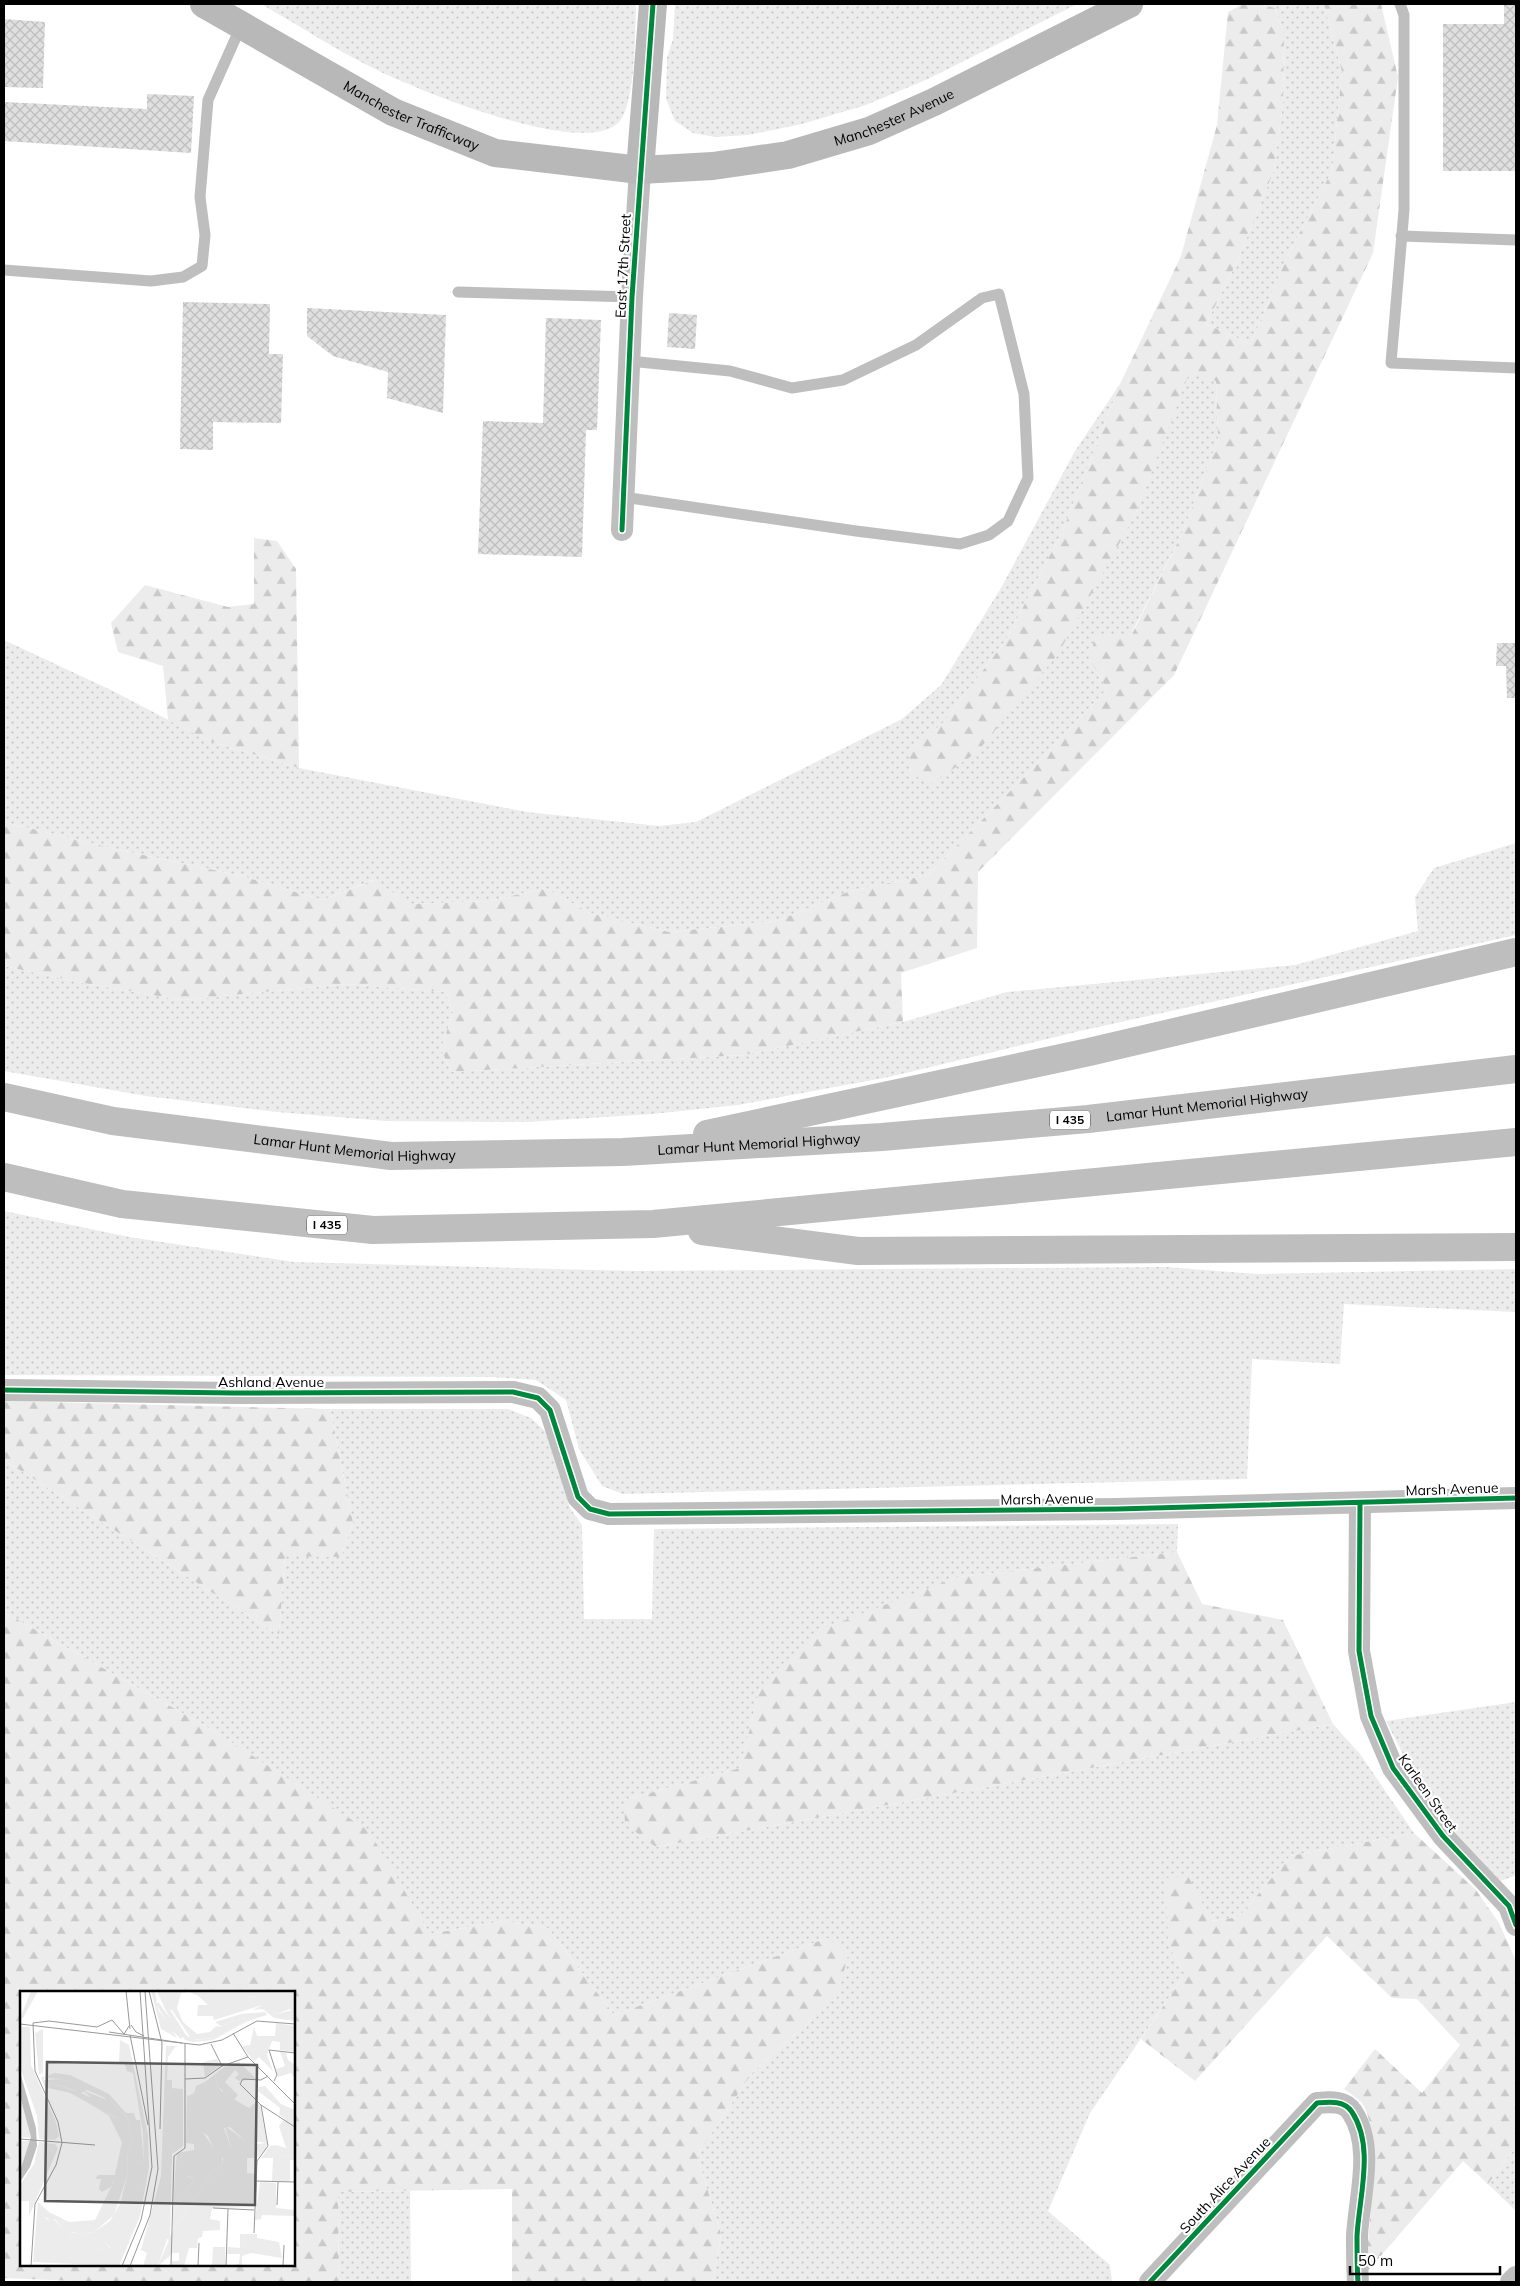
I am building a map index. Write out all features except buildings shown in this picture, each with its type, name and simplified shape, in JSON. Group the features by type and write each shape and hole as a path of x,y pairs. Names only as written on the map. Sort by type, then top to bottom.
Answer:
{"highway":[{"path":"623,1152 1090,1052 1516,952"},
{"name":"Lamar Hunt Memorial Highway","path":"4,1097 112,1121 391,1156 623,1152 882,1138 1078,1120 1516,1069"},
{"name":"I 435","path":"4,1178 122,1204 373,1230 653,1224 1516,1142"},
{"path":"653,1224 858,1251 1516,1247"}],"main road":[{"name":"Manchester Trafficway","path":"204,4 394,112 495,153 640,170"},
{"name":"East 17th Street","path":"640,170 653,4"},
{"name":"Manchester Avenue","path":"640,170 713,166 788,155 869,131 934,102 1129,4"}],"street":[{"name":"East 17th Street","path":"622,530 632,296 640,170"},
{"name":"Ashland Avenue","path":"4,1390 235,1393 513,1392 538,1398 550,1410 578,1497 582,1501"},
{"name":"Marsh Avenue","path":"582,1501 590,1509 609,1514 1117,1509 1516,1498"},
{"name":"Karleen Street","path":"1360,1503 1359,1651 1371,1716 1393,1768 1443,1836 1514,1911"},
{"name":"South Alice Avenue","path":"1150,2282 1317,2103 1338,2102 1351,2110 1362,2138 1363,2181 1357,2236 1358,2282"},
{"path":"1511,2282 1516,2276"}],"lane":[{"path":"1400,4 1404,15 1404,210 1391,363 1516,368"},
{"path":"4,270 151,280 183,277 202,266 205,235 200,198 208,100 241,26"},
{"path":"1401,236 1516,240"},
{"path":"458,292 632,296"},
{"path":"624,497 856,531 960,544 989,535 1008,521 1028,478 1024,394 999,294 982,298 916,345 843,380 792,388 730,370 629,361"}],"green space":[{"path":"261,4 636,4 634,66 629,100 625,113 619,122 601,131 573,132 539,127 502,118 429,93 364,64"},
{"path":"675,4 1077,4 928,79 866,105 802,124 748,135 715,137 693,133 675,121 666,99 667,58 673,39"},
{"path":"1243,4 1259,4 1275,8 1284,35 1283,103 1274,170 1237,262 1206,324 1251,344 1286,259 1332,171 1342,72 1324,4 1381,4 1398,77 1373,253 1174,675 978,872 977,948 901,973 903,1022 744,1055 451,1072 441,1049 453,1012 445,992 347,984 182,1000 83,983 4,966 4,822 115,849 242,876 322,900 374,880 410,904 490,901 545,888 590,913 669,932 777,921 850,891 928,875 1107,689 1090,660 1095,636 1132,634 1182,534 1218,439 1216,381 1189,374 1135,515 1058,654 977,752 932,784 911,774 909,751 944,722 1006,640 1062,532 1120,384 1181,256 1217,125 1228,12"},
{"path":"1259,4 1324,4 1342,72 1332,171 1286,259 1251,344 1206,324 1237,262 1274,170 1283,103 1284,35 1275,8"},
{"path":"1188,373 1216,381 1218,439 1182,534 1131,634 1090,660 1107,689 928,875 850,891 777,921 669,932 590,913 545,888 490,901 410,904 373,880 322,900 242,876 115,849 4,822 4,640 111,690 209,741 299,768 527,812 659,826 696,822 902,719 941,685 1001,588 1075,451 1120,384 1062,532 1006,640 944,722 910,751 911,774 1135,515"},
{"path":"254,538 277,541 296,569 299,768 209,741 168,720 163,666 118,652 111,623 145,585 228,607 254,604"},
{"path":"1516,843 1516,935 1080,1031 889,1077 738,1105 652,1114 527,1122 385,1121 277,1112 146,1096 4,1071 4,966 83,983 182,1000 347,984 445,992 453,1012 441,1049 451,1072 744,1055 903,1022 1007,992 1295,965 1418,931 1415,897 1434,868"},
{"path":"4,1211 129,1237 294,1262 635,1271 1166,1267 1256,1274 1516,1269 1516,1312 1344,1304 1340,1364 1252,1359 1247,1479 623,1494 602,1486 579,1449 566,1400 536,1380 492,1377 4,1375"},
{"path":"4,1401 330,1409 353,1522 341,1557 285,1556 279,1635 4,1460"},
{"path":"330,1409 508,1409 531,1418 546,1432 570,1508 582,1525 584,1619 652,1619 654,1529 1178,1524 1177,1552 958,1577 760,1688 740,1768 624,1800 656,1847 1333,1724 1360,1754 1414,1833 1290,1856 1239,1917 1211,1921 1188,1876 1168,1945 1185,1974 1090,2113 1048,2211 1110,2265 1112,2282 713,2282 721,2234 697,2155 752,2073 837,1997 827,1938 614,2015 548,1928 503,1921 430,1934 368,1831 214,1731 4,1612 4,1460 279,1635 285,1555 341,1557 353,1522"},
{"path":"1177,1552 1202,1604 1283,1620 1333,1724 656,1847 625,1824 624,1800 740,1768 760,1688 819,1630 958,1577"},
{"path":"4,1612 214,1731 369,1831 430,1934 503,1921 548,1928 614,2015 827,1938 849,1952 837,1997 752,2073 697,2155 721,2234 713,2282 512,2282 512,2189 338,2192 339,2282 96,2282 4,2278"},
{"path":"1516,1702 1516,1875 1501,1881 1448,1825 1417,1781 1386,1721"},
{"path":"1414,1833 1476,1890 1499,1923 1516,1961 1516,2147 1488,2184 1463,2161 1365,2274 1371,2212 1373,2160 1371,2136 1368,2116 1362,2103 1344,2089 1375,2049 1422,2093 1460,2045 1417,1999 1392,1998 1327,1936 1195,2081 1141,2039 1185,1974 1168,1945 1166,1878 1188,1876 1212,1921 1239,1917 1290,1856"},
{"path":"1516,2147 1516,2211 1488,2184"},
{"path":"410,2191 411,2282 339,2282 338,2192"}],"cycle path":[{"path":"622,530 632,297 653,4"},
{"path":"4,1390 235,1393 513,1392 538,1398 550,1410 578,1497 590,1509 609,1514 1117,1509 1516,1498"},
{"path":"1360,1503 1359,1651 1371,1716 1393,1768 1443,1836 1509,1906 1516,1925"},
{"path":"1150,2282 1317,2103 1331,2102 1345,2105 1349,2108 1359,2126 1363,2141 1364,2172 1357,2236 1358,2282"}]}
